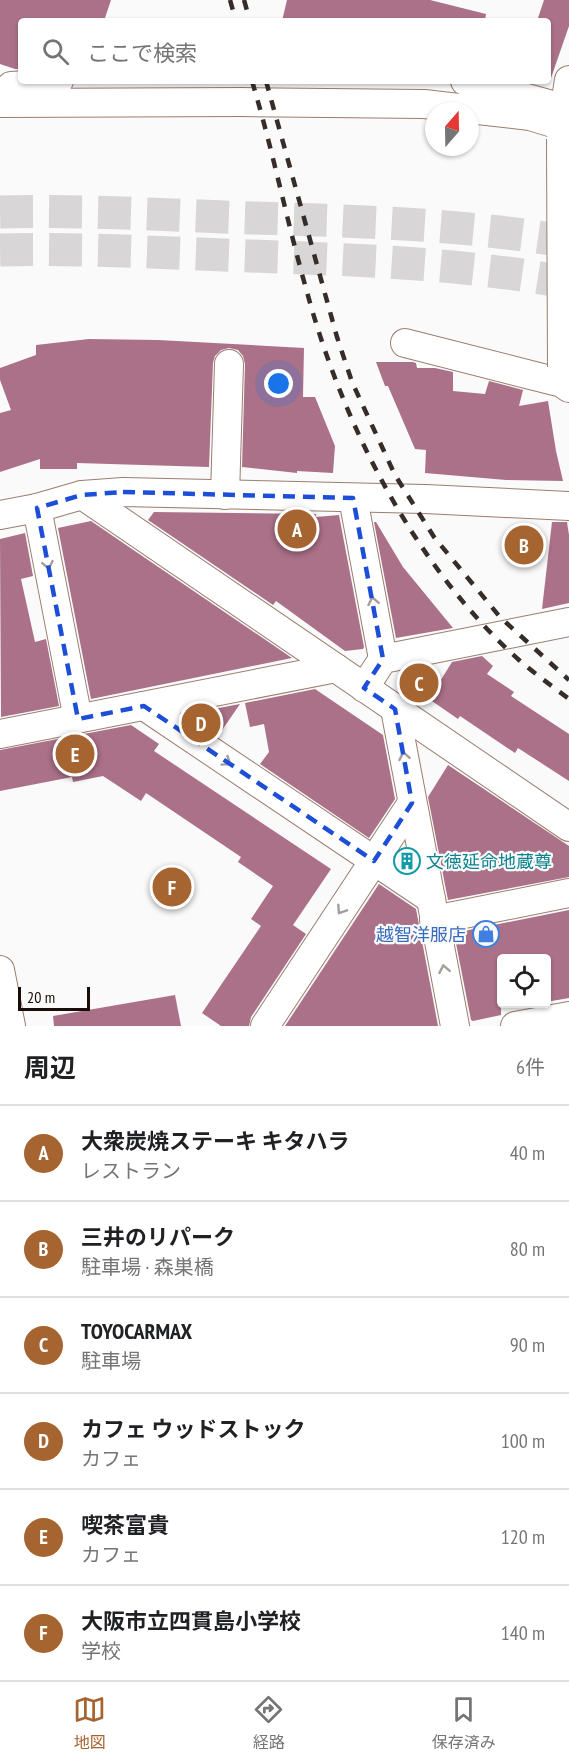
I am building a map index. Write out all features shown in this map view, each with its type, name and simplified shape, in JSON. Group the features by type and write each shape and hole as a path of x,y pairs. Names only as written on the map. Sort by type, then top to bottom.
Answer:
{"street":[{"path":"405,343 565,380 563,126 569,80"},
{"path":"0,86 44,84"},
{"path":"472,84 563,126"},
{"path":"0,104 242,102 424,104 530,116 563,126"},
{"path":"225,495 229,364"},
{"path":"0,515 37,508 82,495 123,492 569,506"},
{"path":"82,495 569,827"},
{"path":"353,498 383,659 364,688"},
{"path":"37,508 78,719"},
{"path":"383,659 569,622"},
{"path":"0,734 336,669"},
{"path":"144,706 374,861 433,909 569,893"},
{"path":"395,709 455,1026"},
{"path":"265,1026 412,803"},
{"path":"0,970 3,999 11,1026"},
{"path":"515,1026 569,1016"}],"highlighted area":[{"path":"123,492 353,498 383,659 364,688 395,709 412,803 374,861 144,706 78,719 37,508 82,495"}],"building":[{"path":"0,0 111,0 105,18 18,18 18,69 0,64"},
{"path":"287,0 430,0 486,14 485,18 283,18"},
{"path":"544,0 569,0 569,26 551,78 551,18 538,18"},
{"path":"89,339 158,340 304,348 303,397 315,397 335,446 333,473 297,471 297,473 242,467 245,364 238,350 229,348 221,350 215,356 213,363 209,467 77,463 77,469 40,469 40,459 0,472 0,413 11,410 0,380 0,368 36,355 36,345"},
{"path":"376,362 413,362 416,363 417,368 435,368 453,372 453,391 485,394 489,381 523,390 519,406 548,401 563,481 506,480 425,473 426,450 415,449"},
{"path":"154,512 316,514 316,517 339,515 363,649 345,651 276,601 273,605 148,520"},
{"path":"91,521 292,658 91,699 58,528"},
{"path":"374,522 403,567 453,628 396,638"},
{"path":"552,522 567,522 569,603 542,609"},
{"path":"25,533 33,576 21,579 35,642 46,639 59,706 1,717 0,539"},
{"path":"482,656 493,666 487,674 514,692 511,696 569,734 569,781 518,748 515,753 460,716 458,719 429,699 452,662"},
{"path":"315,689 383,735 395,799 369,838 260,764 269,752 264,724 250,727 245,703"},
{"path":"240,704 218,736 196,721 203,711"},
{"path":"131,725 159,744 154,751 331,869 293,925 306,934 251,1017 249,1026 221,1026 202,1013 261,926 251,919 273,886 238,862 241,857 146,793 141,801 103,776 73,782 72,777 0,791 0,750"},
{"path":"448,765 569,846 569,877 448,900 428,797"},
{"path":"379,884 416,909 438,1026 285,1026"},
{"path":"569,910 569,998 551,1001 551,954 497,954 497,1008 501,1008 501,1015 471,1020 454,933"},
{"path":"175,995 181,1026 54,1026 53,1016"}],"tunnel":[{"path":"0,212 94,212 371,222 490,231 569,242"},
{"path":"0,250 126,251 371,261 490,271 569,283"}],"railway":[{"path":"230,0 235,18"},
{"path":"244,0 249,18"},
{"path":"253,84 322,342 362,442 416,538 447,582 482,623 519,660 569,699"},
{"path":"267,84 337,337 352,382 395,475 434,537 500,617 569,680"}],"place":[{"name":"大衆炭焼ステーキ キタハラ","path":"297,529"},
{"name":"三井のリパーク","path":"524,545"},
{"name":"TOYOCARMAX","path":"419,683"},
{"name":"カフェ ウッドストック","path":"201,723"},
{"name":"喫茶富貴","path":"75,754"},
{"name":"文徳延命地蔵尊","path":"407,861"},
{"name":"大阪市立四貫島小学校","path":"172,887"},
{"name":"越智洋服店","path":"486,934"}]}
